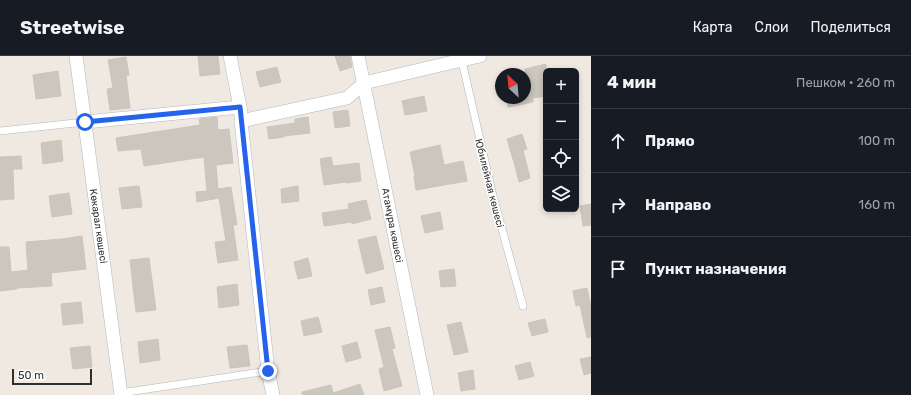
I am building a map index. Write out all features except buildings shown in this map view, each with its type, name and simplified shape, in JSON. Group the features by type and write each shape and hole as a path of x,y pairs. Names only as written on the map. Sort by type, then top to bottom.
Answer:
{"street":[{"name":"Көкарал көшесі","path":"76,56 121,394"},
{"path":"230,56 240,107 268,371 273,395"},
{"name":"Атамұра көшесі","path":"358,56 427,395"},
{"path":"241,121 347,98 364,83 461,58 480,56"},
{"path":"85,122 240,107"}],"lane":[{"name":"Юбилейная көшесі","path":"461,58 493,196 523,306"},
{"path":"0,131 85,122"},
{"path":"121,394 268,371"}],"route":[{"path":"85,122 240,107 268,371"}]}
